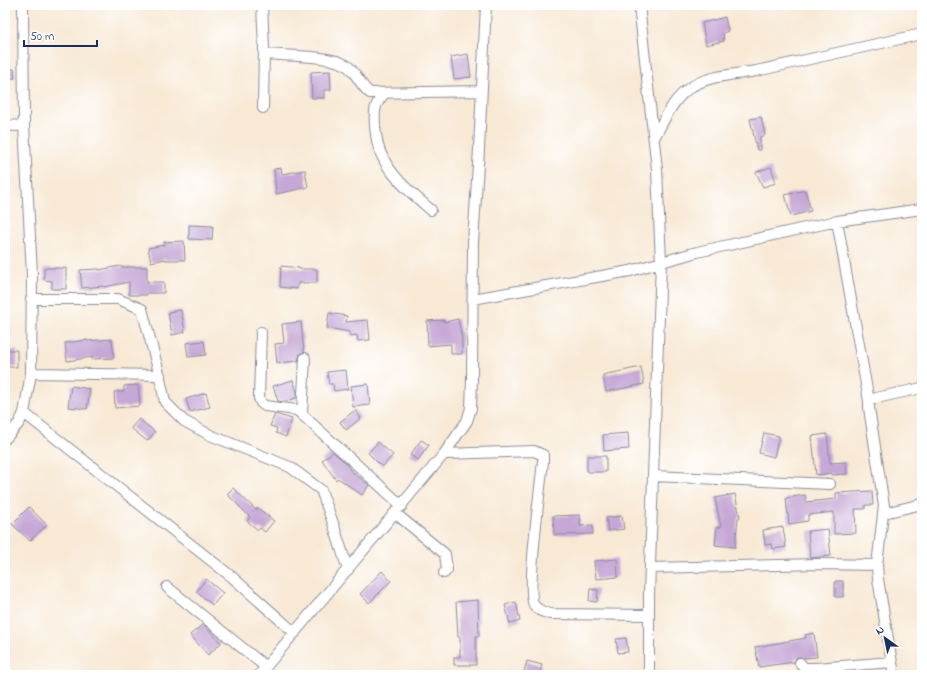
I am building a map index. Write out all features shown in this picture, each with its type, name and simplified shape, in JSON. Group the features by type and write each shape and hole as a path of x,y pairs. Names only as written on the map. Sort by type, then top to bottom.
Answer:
{"street":[{"path":"5,439 19,423 24,413 31,373 32,274 24,125 24,5"},
{"path":"262,5 264,54 263,108"},
{"path":"259,675 444,454 467,421 471,408 473,243 486,5"},
{"path":"638,5 658,177 662,263 650,568 649,675"},
{"path":"654,138 681,95 691,87 704,81 922,34"},
{"path":"264,54 328,59 339,62 347,65 356,74 367,91 370,93 482,91"},
{"path":"385,93 378,100 375,110 376,136 382,157 392,172 431,210"},
{"path":"5,126 24,125"},
{"path":"472,299 630,271 718,247 838,221 922,209"},
{"path":"838,221 869,401 884,506 877,565 894,675"},
{"path":"31,298 118,299 142,309 160,375 165,402 184,421 210,435 290,467 321,490 348,570"},
{"path":"261,332 258,398 260,403 265,406 290,408 297,410 302,414 398,510 445,554 447,570 444,573"},
{"path":"302,414 305,358"},
{"path":"31,373 160,375"},
{"path":"869,401 876,398 922,388"},
{"path":"24,413 232,577 295,633"},
{"path":"5,425 19,423"},
{"path":"444,454 534,451 543,455 533,553 532,595 534,605 540,611 550,614 649,615"},
{"path":"653,476 830,484"},
{"path":"884,513 922,504"},
{"path":"650,568 819,564 877,565"},
{"path":"167,587 266,667"},
{"path":"800,663 804,668 816,668 892,662"}],"building":[{"path":"725,17 728,31 723,33 724,41 706,45 702,23"},
{"path":"468,54 471,77 454,79 451,57"},
{"path":"5,69 14,69 15,78 5,78"},
{"path":"330,71 331,90 324,90 324,98 312,98 311,72"},
{"path":"761,117 765,135 760,137 760,150 757,150 750,119"},
{"path":"771,167 776,183 763,187 756,172"},
{"path":"281,168 282,174 305,170 308,187 276,194 274,169"},
{"path":"805,190 811,211 791,216 785,195"},
{"path":"189,225 213,226 212,240 189,239"},
{"path":"184,241 185,260 165,259 151,262 148,248 164,245 164,242"},
{"path":"120,266 147,267 147,282 164,282 164,293 129,295 129,282 104,287 82,288 80,270 99,270"},
{"path":"281,266 299,269 317,269 317,283 298,283 297,289 280,287"},
{"path":"44,268 66,268 66,289 52,289 52,281 44,280"},
{"path":"181,310 185,332 172,335 168,312"},
{"path":"329,313 347,316 346,322 368,320 370,340 358,341 357,335 350,336 350,332 327,328"},
{"path":"458,319 462,338 462,354 451,354 451,344 428,346 427,321 444,320 444,322"},
{"path":"301,322 304,352 300,354 298,361 277,363 275,344 284,343 282,324"},
{"path":"112,339 114,358 92,359 92,357 67,361 65,343"},
{"path":"204,341 206,355 188,357 186,343"},
{"path":"5,350 17,350 17,367 5,367"},
{"path":"641,367 644,384 606,392 603,375"},
{"path":"346,370 348,389 334,391 333,384 329,384 327,372"},
{"path":"293,380 297,392 296,398 284,402 278,401 273,386"},
{"path":"368,384 370,405 353,407 351,386"},
{"path":"138,385 140,406 115,408 114,392 124,392 124,386"},
{"path":"71,386 90,389 87,409 68,407"},
{"path":"206,393 210,407 190,412 186,399"},
{"path":"355,410 361,418 346,430 340,422"},
{"path":"275,414 292,419 286,437 276,433 277,428 270,426"},
{"path":"139,419 155,432 147,441 131,428"},
{"path":"628,433 629,449 604,451 603,435"},
{"path":"764,433 779,436 774,457 759,453"},
{"path":"827,434 830,463 846,462 847,474 832,475 832,473 816,475 812,436"},
{"path":"421,440 429,445 418,460 410,455"},
{"path":"378,442 393,455 382,467 368,453"},
{"path":"333,452 346,463 351,471 369,485 362,495 338,478 336,480 322,460"},
{"path":"587,456 606,456 606,472 587,472"},
{"path":"233,488 256,510 258,508 274,521 265,532 260,528 258,530 247,521 250,517 227,494"},
{"path":"872,491 873,505 865,505 865,509 855,509 856,533 834,534 834,512 808,515 808,521 789,524 786,498 805,495 806,502 836,499 836,493"},
{"path":"735,494 740,517 738,518 735,547 715,545 717,527 721,527 715,498"},
{"path":"29,507 47,525 30,541 12,524"},
{"path":"580,515 580,526 593,525 593,534 554,535 553,516"},
{"path":"622,516 624,529 608,531 606,518"},
{"path":"783,527 786,547 773,549 772,544 765,545 763,530"},
{"path":"828,529 831,556 810,558 808,531"},
{"path":"617,559 618,577 596,579 594,561"},
{"path":"382,571 391,581 369,603 360,594"},
{"path":"206,579 223,593 213,605 196,592"},
{"path":"835,581 843,581 843,597 835,597"},
{"path":"590,589 598,590 597,602 589,601"},
{"path":"478,600 479,636 476,636 476,665 454,665 454,657 460,657 460,637 458,637 456,602"},
{"path":"516,602 520,621 510,624 505,605"},
{"path":"203,624 221,643 208,655 190,635"},
{"path":"814,633 817,657 799,657 796,658 794,662 759,667 755,647 806,638 805,635"},
{"path":"626,638 628,652 618,653 616,639"},
{"path":"527,661 542,665 539,675 523,675"}]}
